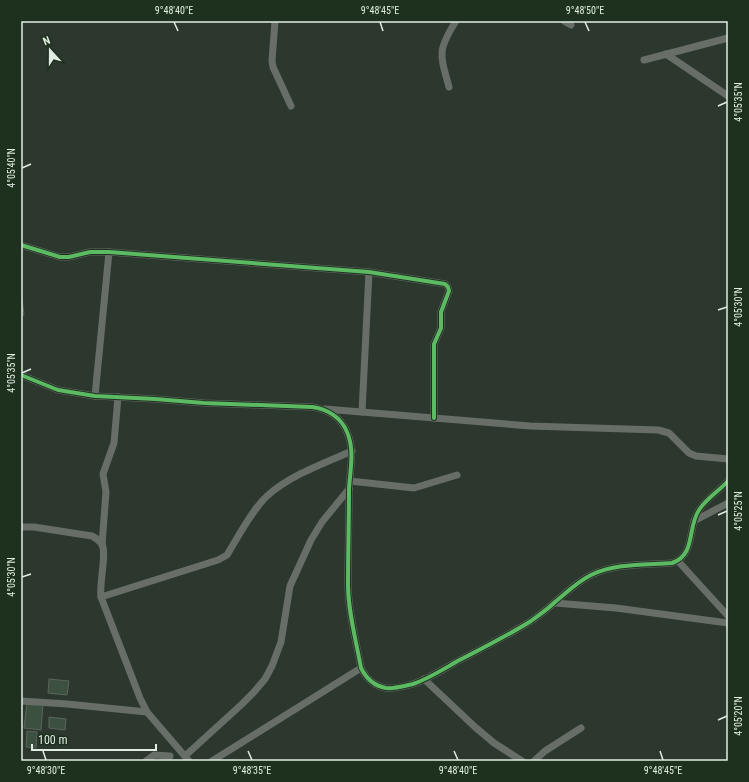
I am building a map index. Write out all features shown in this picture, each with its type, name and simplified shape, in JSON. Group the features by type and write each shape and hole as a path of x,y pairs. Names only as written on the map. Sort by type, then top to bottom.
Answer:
{"street":[{"path":"275,21 272,60 273,67 291,106"},
{"path":"449,87 441,52 445,38 456,21"},
{"path":"564,21 571,25"},
{"path":"644,60 728,38"},
{"path":"666,54 728,96"},
{"path":"21,245 60,257 69,257 90,252 109,252 370,272 445,284 449,291 441,312 442,328 434,344 434,418"},
{"path":"94,396 109,252"},
{"path":"362,412 370,272"},
{"path":"21,375 58,390 81,395 204,404 312,407 530,426 658,430 669,433 689,453 696,456 728,459"},
{"path":"102,545 106,492 103,474 115,438 118,397"},
{"path":"322,408 334,415 343,424 348,433 352,451 348,586 350,604 361,668 365,675 373,683 385,688 400,687 424,679 488,645 524,625 555,603 565,592 578,582 607,568 672,563 678,561 683,557 687,550 694,521 700,508 728,481"},
{"path":"101,597 223,558 227,555 256,509 276,488 313,468 352,451"},
{"path":"350,481 414,488 457,475"},
{"path":"21,527 34,527 92,536 98,539 104,551 100,582 101,597 140,698 147,712 187,758 254,692 272,666 281,642 290,586 311,540 322,522 350,489"},
{"path":"694,521 728,503"},
{"path":"678,561 728,616"},
{"path":"555,603 616,608 728,623"},
{"path":"212,761 361,668"},
{"path":"424,679 494,743 522,761"},
{"path":"21,702 67,704 147,712"},
{"path":"534,761 545,751 581,728"},
{"path":"146,761 154,755 167,759 177,748"}],"building":[{"path":"22,299 24,315 21,315"},
{"path":"49,679 69,681 67,695 48,693"},
{"path":"27,702 43,704 41,730 24,728"},
{"path":"49,717 66,719 65,730 49,728"},
{"path":"27,731 37,732 36,748 26,747"}],"cycle path":[{"path":"21,245 60,257 69,257 90,252 109,252 369,272 445,284 449,291 441,312 441,328 434,344 434,418"},
{"path":"21,375 58,390 95,396 204,403 312,407 328,412 337,418 347,432 351,446 349,489 349,605 361,668 371,681 386,688 413,684 424,680 503,637 531,621 577,584 591,575 620,566 672,563 680,559 685,554 688,547 695,517 699,510 705,502 728,481"}]}
